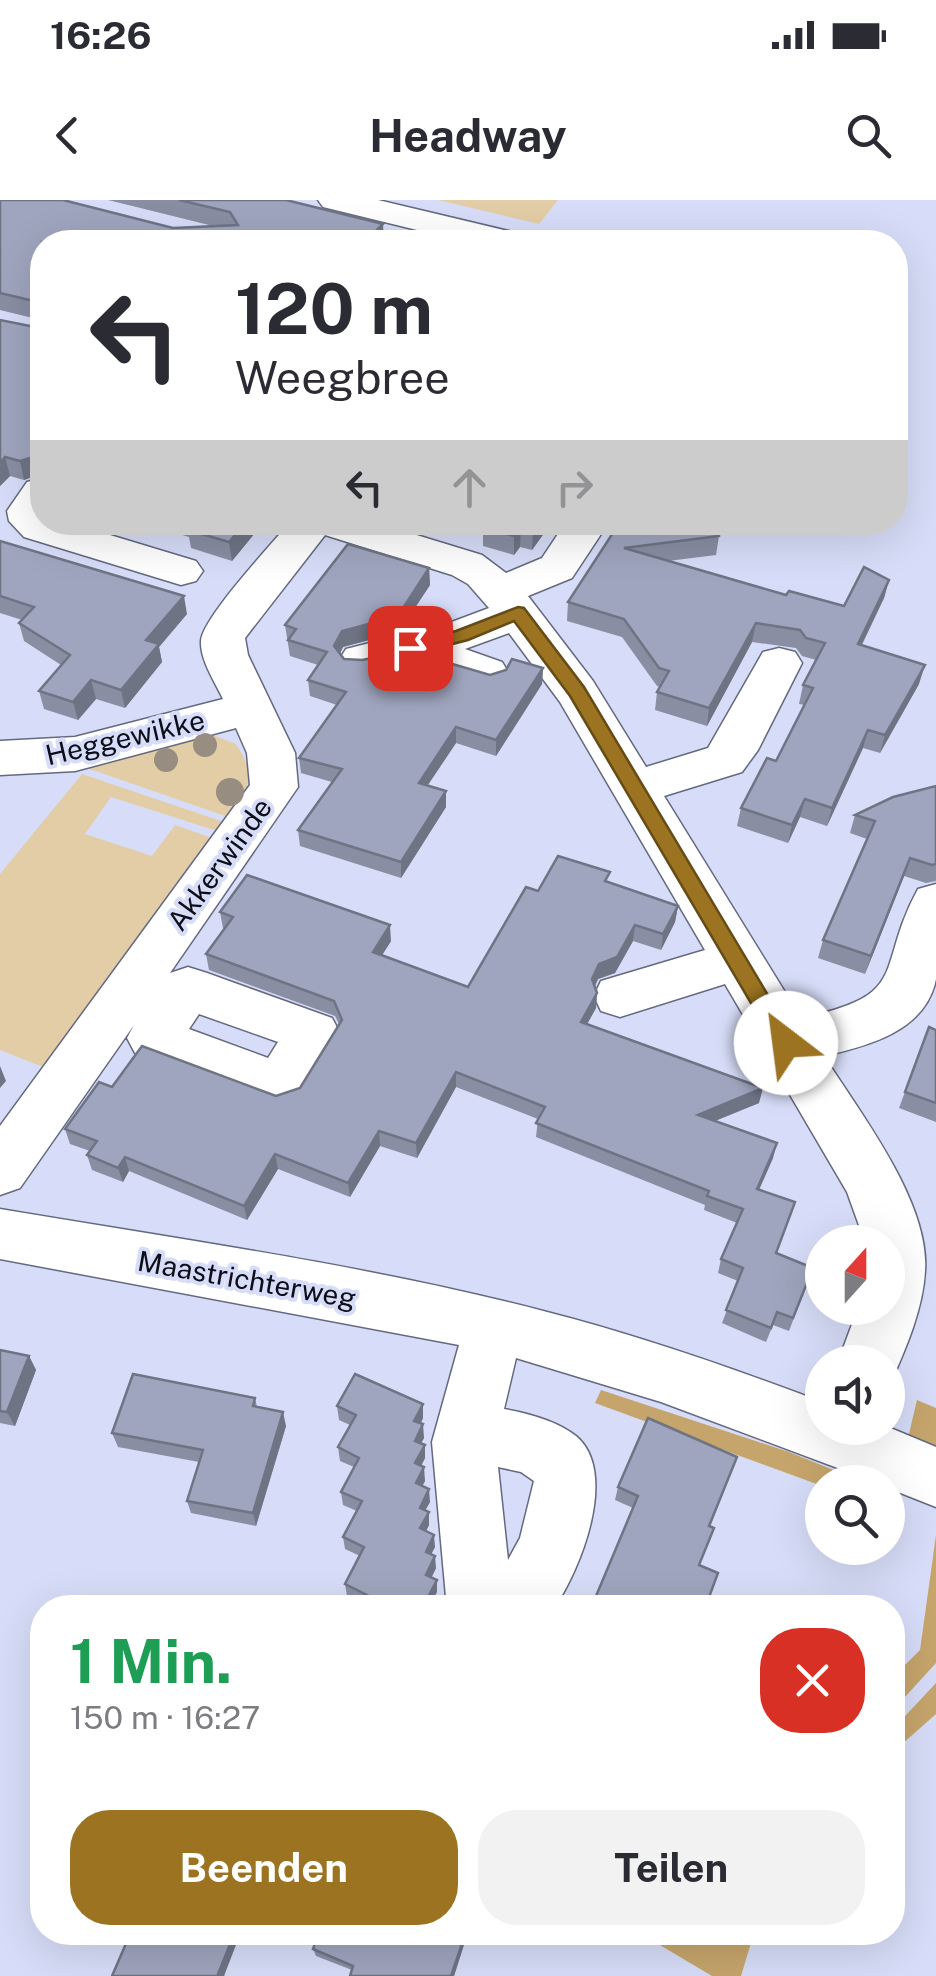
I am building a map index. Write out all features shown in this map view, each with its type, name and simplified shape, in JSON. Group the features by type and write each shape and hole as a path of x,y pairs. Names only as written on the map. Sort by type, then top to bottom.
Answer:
{"street":[{"path":"335,200 459,230"},
{"path":"63,535 180,571"},
{"name":"Akkerwinde","path":"0,1170 149,1003 274,787 271,753 225,655 223,638 303,535"},
{"path":"371,535 455,560 482,574 577,692 786,1043 916,1251 896,1282 874,1345"},
{"path":"362,660 448,646 557,568 579,535"},
{"path":"635,787 724,760 734,750 778,663"},
{"name":"Heggewikke","path":"0,758 75,754 249,708"},
{"path":"786,1043 864,1021 894,1004 905,988 936,903"},
{"path":"620,996 738,960"},
{"name":"Maastrichterweg","path":"0,1234 494,1326 652,1369 805,1421"},
{"path":"478,1595 466,1432 494,1326"},
{"path":"466,1432 550,1453 558,1458 566,1478 540,1572 517,1595"},
{"name":"Maastrichterweg","path":"868,1445 936,1477"}],"shaded area":[{"path":"438,200 558,200 539,224"},
{"path":"213,735 236,744 249,774 246,790 228,817 87,768 93,763"},
{"path":"82,774 224,822 217,831 111,797 85,834 152,856 175,825 212,838 43,1067 0,1050 0,874"},
{"path":"601,1390 821,1465 805,1465 805,1480 595,1403"},
{"path":"917,1400 936,1408 936,1449 908,1438"},
{"path":"936,1535 936,1663 905,1697 905,1665 920,1650"},
{"path":"936,1683 936,1714 905,1741 905,1716"},
{"path":"660,1945 750,1945 741,1976 712,1976"}],"building":[{"path":"0,200 63,200 173,228 238,225 230,212 179,200 286,200 383,224 377,230 30,230 30,300 0,293"},
{"path":"0,320 30,326 30,458 20,461 5,457 0,463"},
{"path":"205,535 235,535 229,542"},
{"path":"612,535 719,535 624,548 786,595 789,591 844,606 864,567 889,580 858,644 925,665 885,735 868,730 832,808 805,799 792,825 741,808 767,758 776,761 813,688 803,685 825,643 806,638 800,630 756,623 709,708 657,692 669,671 659,668 624,619 568,602"},
{"path":"0,541 184,596 146,640 159,644 121,690 91,680 73,702 39,691 70,655 19,623 34,607 0,596"},
{"path":"348,544 429,568 398,616 342,631 334,646 344,659 362,660 408,651 490,675 506,670 512,659 543,668 496,740 456,727 419,783 446,791 401,862 298,830 342,769 299,758 346,692 308,680 327,652 288,640 296,629 285,625"},
{"path":"936,786 936,864 910,858 871,956 823,940 875,821 855,815 893,797"},
{"path":"558,856 610,872 605,881 678,906 663,934 635,925 617,957 599,964 592,979 597,993 581,1022 763,1088 698,1115 777,1143 757,1189 795,1202 776,1253 805,1265 805,1288 793,1318 777,1312 771,1328 726,1310 743,1268 721,1259 743,1209 707,1196 709,1191 536,1123 545,1107 456,1072 416,1143 379,1131 348,1183 275,1154 244,1206 125,1157 118,1168 87,1155 97,1141 65,1129 99,1082 112,1087 142,1046 276,1096 300,1088 342,1020 334,1001 206,954 233,917 220,912 247,875 390,925 373,952 468,987 526,887 538,891"},
{"path":"929,1027 936,1030 936,1103 905,1092"},
{"path":"0,1350 29,1356 7,1412 0,1411"},
{"path":"133,1374 255,1398 253,1406 283,1412 253,1513 187,1501 203,1450 112,1433"},
{"path":"355,1374 423,1404 414,1421 423,1424 415,1441 425,1445 415,1463 424,1467 416,1483 429,1489 420,1508 429,1512 420,1528 434,1535 426,1552 435,1556 426,1575 437,1580 429,1595 367,1595 345,1584 364,1547 343,1537 362,1501 341,1492 359,1458 338,1447 356,1415 337,1406"},
{"path":"648,1418 737,1457 709,1526 714,1528 699,1565 718,1573 710,1595 596,1595 638,1496 618,1487"},
{"path":"125,1945 230,1945 218,1974 224,1976 112,1976"},
{"path":"314,1945 462,1945 451,1976 350,1976 353,1966 313,1949"}],"route":[{"path":"410,648 462,635 518,612 577,692 786,1043"}]}
